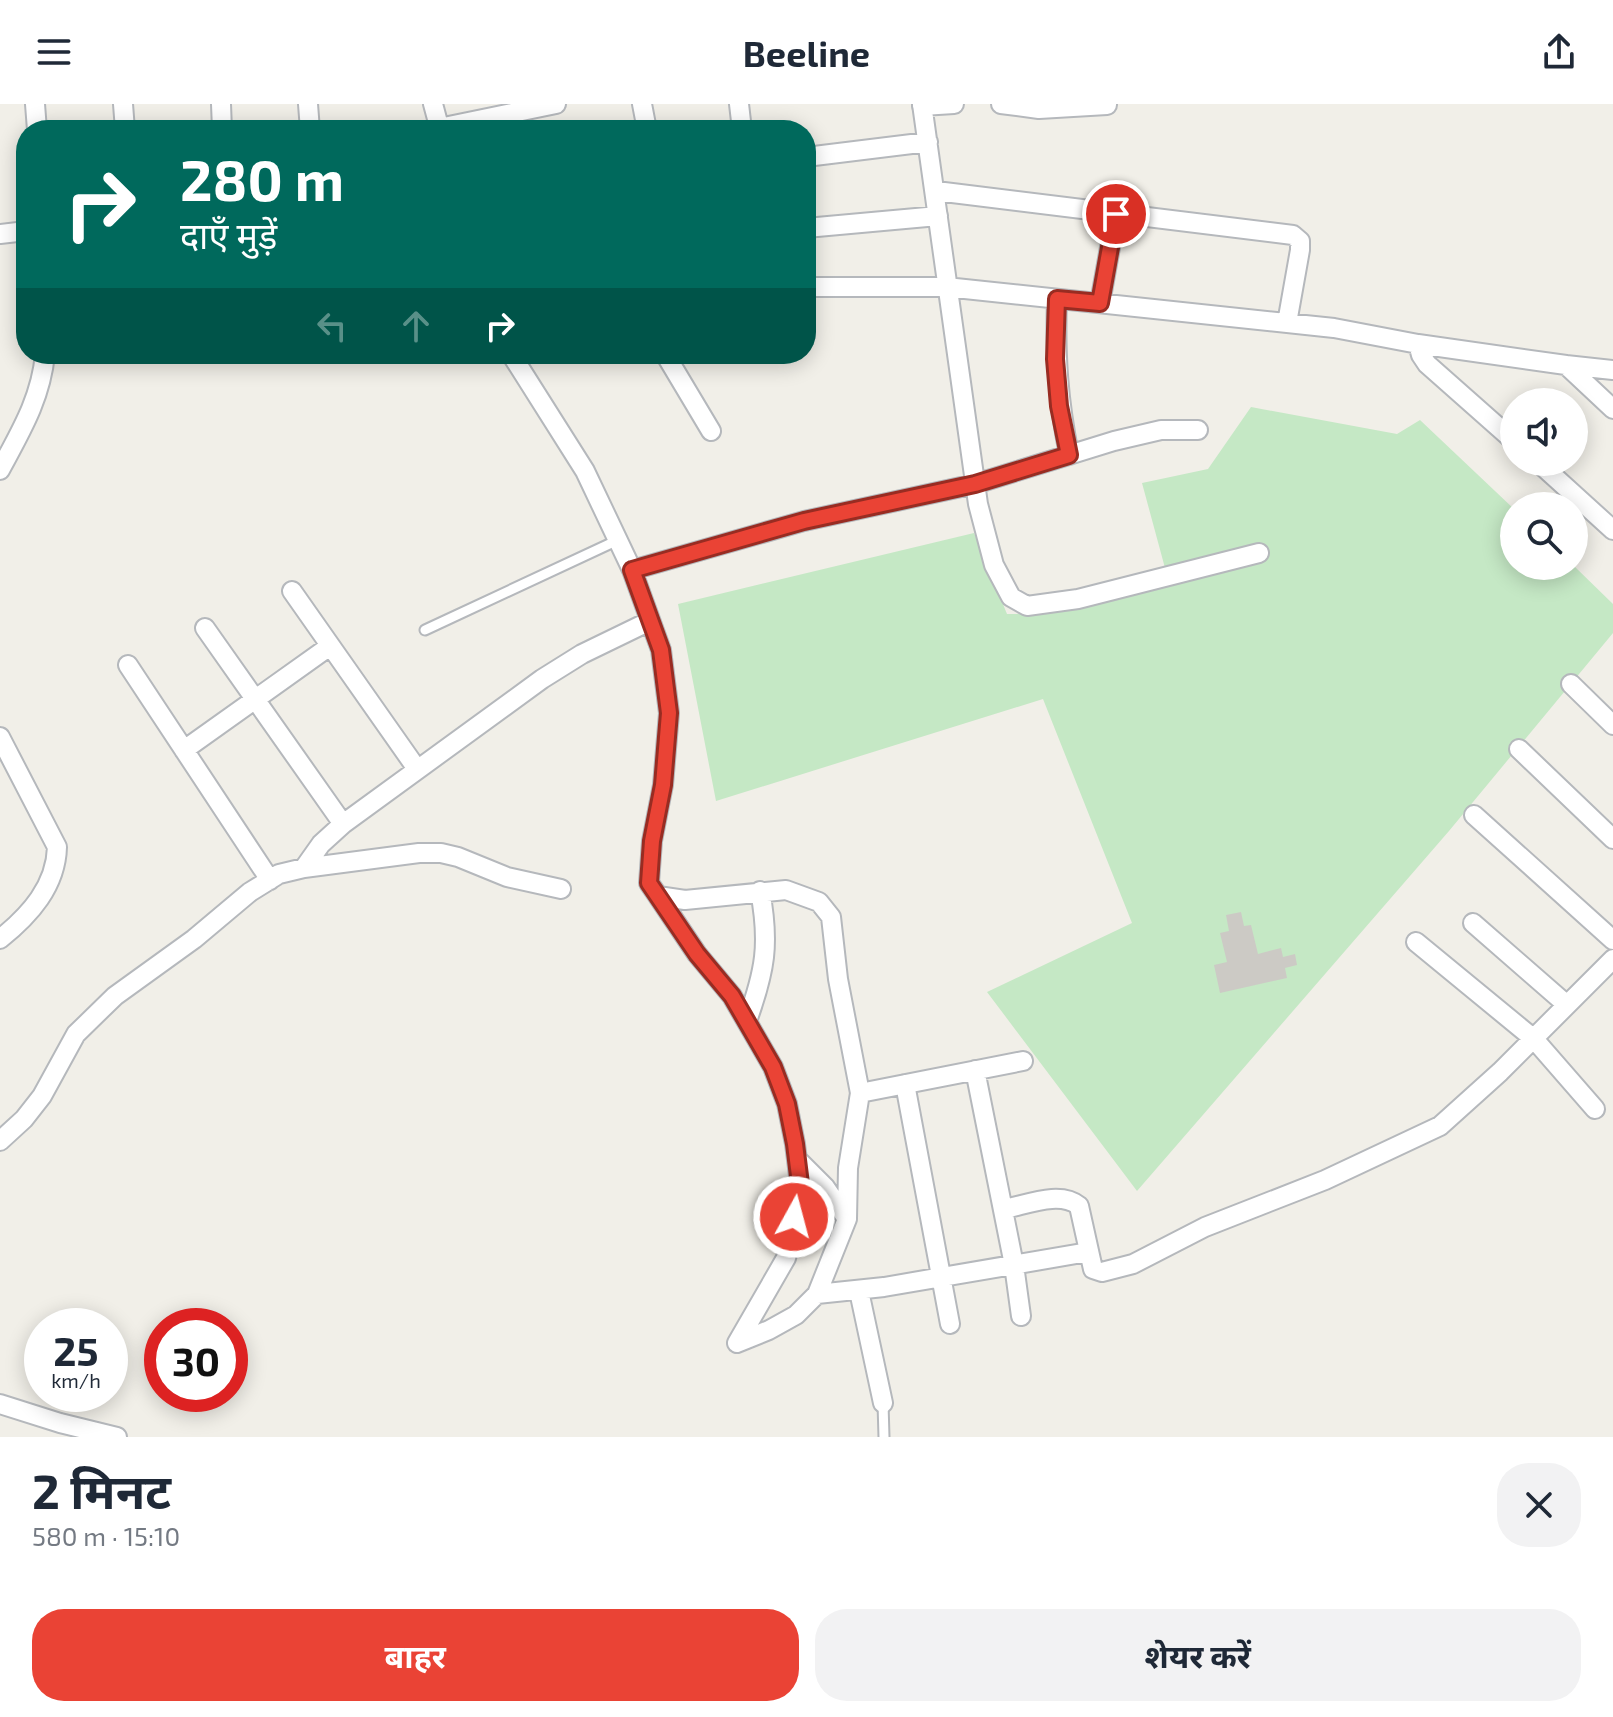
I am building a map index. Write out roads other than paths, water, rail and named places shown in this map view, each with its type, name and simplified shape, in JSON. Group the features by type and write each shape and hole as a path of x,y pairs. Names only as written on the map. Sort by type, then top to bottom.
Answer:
{"street":[{"path":"482,120 556,104"},
{"path":"954,104 922,105 975,484 994,565 1011,597 1027,606 1078,599 1259,553"},
{"path":"1001,104 1039,109 1107,105"},
{"path":"816,156 928,142"},
{"path":"936,191 1293,235 1300,241 1300,250 1287,323"},
{"path":"1100,303 1116,214"},
{"path":"816,227 938,216"},
{"path":"816,287 946,287 1100,303 1334,328 1418,344 1613,370"},
{"path":"1057,299 1055,359 1059,406 1069,455"},
{"path":"1418,344 1427,364 1500,429"},
{"path":"0,470 33,409 44,364"},
{"path":"522,364 585,471 632,570 661,650 669,713 663,785 652,841 649,883 697,954 732,996 773,1067 787,1104 801,1192 786,1258 737,1343 796,1315 817,1294 847,1219 848,1168 860,1093 838,979 831,917 819,902 786,890 685,900 658,896"},
{"path":"671,364 711,431"},
{"path":"1566,365 1613,409"},
{"path":"632,570 804,521 975,484 1161,430 1198,430"},
{"path":"1553,476 1613,530"},
{"path":"292,591 417,769"},
{"path":"304,868 321,844 343,824 542,679 582,654 650,621"},
{"path":"205,628 343,824"},
{"path":"184,750 330,646"},
{"path":"128,665 270,880"},
{"path":"1571,684 1613,725"},
{"path":"0,737 57,847 57,863 33,910 0,939"},
{"path":"1519,749 1613,839"},
{"path":"1474,815 1613,940"},
{"path":"0,1141 24,1119 42,1096 76,1034 115,996 194,939 250,892 279,874 419,853 441,853 507,877 561,889"},
{"path":"747,1021 762,978 766,940 760,891"},
{"path":"1473,923 1567,1005"},
{"path":"1416,942 1534,1039 1595,1109"},
{"path":"1004,1209 1061,1198 1074,1202 1079,1206 1093,1269 1102,1272 1133,1264 1205,1227 1325,1180 1440,1126 1534,1039 1613,959"},
{"path":"860,1093 1023,1061"},
{"path":"975,1070 1004,1209 1021,1316"},
{"path":"905,1084 950,1324"},
{"path":"797,1159 825,1187 847,1219"},
{"path":"817,1294 859,1291 1088,1252"},
{"path":"859,1291 883,1403"},
{"path":"0,1404 117,1437"}],"lane":[{"path":"425,630 618,540"},
{"path":"883,1403 884,1437"}]}
